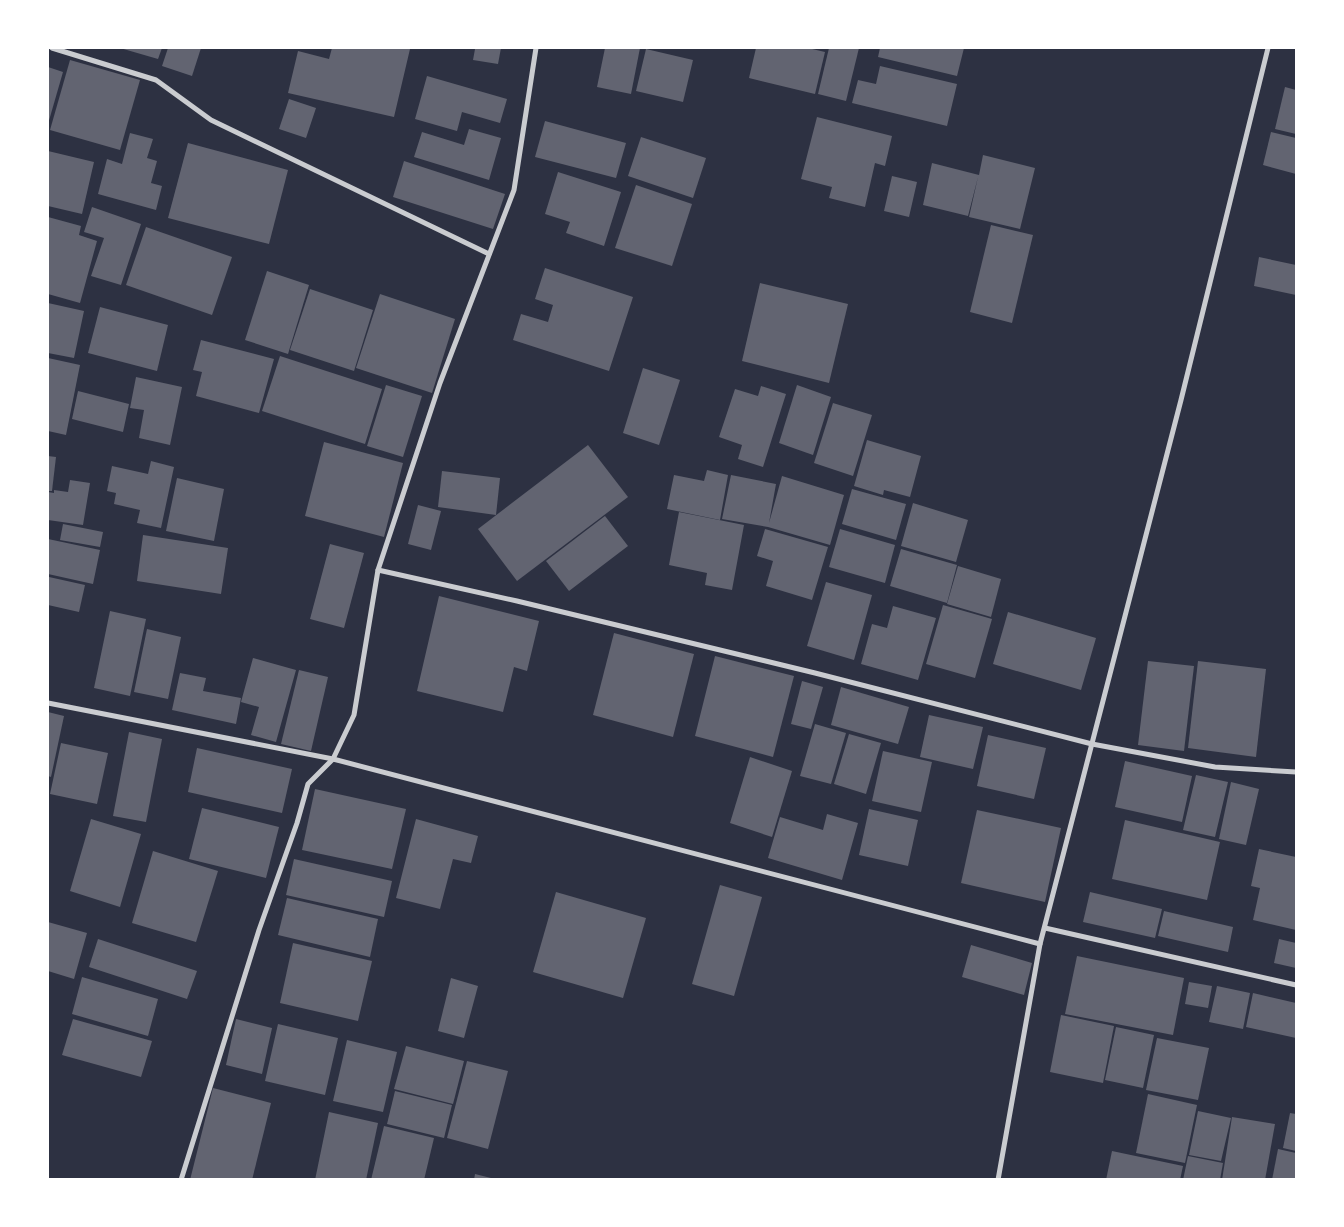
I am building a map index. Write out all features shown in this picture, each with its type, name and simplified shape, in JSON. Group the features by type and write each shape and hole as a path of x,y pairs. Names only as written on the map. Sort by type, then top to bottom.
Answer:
{"street":[{"path":"52,48 156,80 210,120 489,254"},
{"path":"181,1180 259,930 297,823 308,784 333,759 354,715 378,570 440,384 514,190 536,48"},
{"path":"998,1180 1040,944 1179,410 1268,48"},
{"path":"378,570 517,601 815,673 1092,744 1215,767 1296,772"},
{"path":"48,703 333,759 1040,944"},
{"path":"1045,928 1296,985"}],"building":[{"path":"120,48 162,48 158,59"},
{"path":"168,48 201,48 192,76 162,66"},
{"path":"332,48 410,49 394,117 288,93 298,51 329,59"},
{"path":"470,48 501,48 498,64 473,60 475,49"},
{"path":"605,48 640,48 631,94 597,87"},
{"path":"756,48 808,48 825,52 815,94 749,78"},
{"path":"829,48 859,48 846,101 818,94"},
{"path":"880,48 964,48 957,76 878,57"},
{"path":"646,49 693,60 683,102 636,91"},
{"path":"70,60 140,80 120,150 50,130"},
{"path":"880,66 957,84 947,126 852,103 858,80 876,84"},
{"path":"48,67 63,72 48,124"},
{"path":"427,76 507,99 500,123 462,112 457,131 415,119"},
{"path":"1285,87 1296,90 1296,134 1275,129"},
{"path":"289,99 316,108 306,138 279,129"},
{"path":"817,117 892,136 885,166 875,163 865,207 829,198 832,187 801,179"},
{"path":"545,121 626,143 616,178 535,157"},
{"path":"469,129 501,138 489,180 414,157 422,132 464,145"},
{"path":"1271,132 1296,138 1296,174 1263,165"},
{"path":"130,133 153,139 147,158 157,161 151,183 162,186 156,210 98,194 107,159 122,164"},
{"path":"641,137 706,158 693,198 628,176"},
{"path":"188,143 288,170 269,244 168,218"},
{"path":"48,151 94,162 82,214 48,206"},
{"path":"983,155 1035,168 1020,229 969,217 978,177 968,216 923,205 932,163 979,175"},
{"path":"404,161 505,194 493,229 393,197"},
{"path":"558,172 621,192 604,246 566,233 570,222 545,214"},
{"path":"892,176 917,182 909,217 884,211"},
{"path":"636,185 692,204 672,266 615,248"},
{"path":"92,207 141,224 121,285 91,276 104,238 84,232"},
{"path":"48,217 81,226 79,235 97,241 80,303 48,294"},
{"path":"991,225 1033,235 1012,323 970,312"},
{"path":"146,227 232,257 212,315 126,285"},
{"path":"1259,257 1296,265 1296,295 1254,286"},
{"path":"545,268 633,297 609,371 513,340 521,314 548,322 553,305 535,299"},
{"path":"267,271 309,285 288,354 245,340"},
{"path":"760,283 848,304 829,383 742,361"},
{"path":"310,289 373,310 354,371 290,350"},
{"path":"380,294 455,319 432,393 356,368"},
{"path":"48,303 84,311 74,358 48,353"},
{"path":"100,307 168,325 157,371 88,353"},
{"path":"201,340 274,359 259,413 196,396 202,372 193,370"},
{"path":"280,356 382,389 365,444 262,411"},
{"path":"48,358 80,365 66,435 48,431"},
{"path":"643,368 680,380 659,445 623,433"},
{"path":"136,377 182,387 170,445 139,438 144,410 130,408"},
{"path":"386,385 422,396 403,457 367,446"},
{"path":"797,385 831,397 813,455 779,443"},
{"path":"761,386 786,394 763,467 738,459 742,445 719,437 735,389 758,396"},
{"path":"78,391 129,404 123,432 72,419"},
{"path":"833,403 872,415 853,476 814,463"},
{"path":"867,440 921,456 910,497 884,490 883,495 854,486"},
{"path":"324,442 403,463 384,537 305,516"},
{"path":"588,445 628,497 517,581 478,529"},
{"path":"48,456 56,457 52,491 48,491"},
{"path":"151,461 174,467 161,528 137,523 140,510 114,504 116,493 107,491 112,466 148,474"},
{"path":"707,470 728,475 720,520 667,509 674,475 704,481"},
{"path":"442,471 500,478 496,515 438,507"},
{"path":"731,475 776,484 769,523 782,476 844,495 830,545 768,527 722,519"},
{"path":"177,478 224,489 214,541 166,531"},
{"path":"70,480 90,483 83,525 48,520 48,492 54,493 54,490 68,492"},
{"path":"852,489 906,504 896,540 842,524"},
{"path":"913,503 968,520 956,562 901,546"},
{"path":"418,505 441,511 431,550 408,544"},
{"path":"679,512 744,525 732,590 705,585 707,573 669,565"},
{"path":"605,516 628,546 569,591 546,561"},
{"path":"63,524 103,532 100,547 60,540"},
{"path":"765,529 828,547 812,600 766,586 773,561 757,556"},
{"path":"840,529 895,545 885,583 829,567"},
{"path":"143,535 228,548 221,594 137,581"},
{"path":"48,539 100,550 93,584 48,574"},
{"path":"330,544 364,553 344,628 310,619"},
{"path":"901,549 957,565 947,603 890,586"},
{"path":"958,566 1001,579 991,617 947,604"},
{"path":"49,577 85,585 79,612 48,605"},
{"path":"826,582 872,595 854,660 807,646"},
{"path":"439,596 539,621 527,671 514,667 503,712 417,691"},
{"path":"943,605 992,619 975,678 926,664"},
{"path":"893,606 936,618 918,680 861,664 872,624 887,628"},
{"path":"110,611 146,619 130,696 94,688"},
{"path":"1008,612 1096,638 1081,690 993,664"},
{"path":"147,629 181,637 168,699 134,692"},
{"path":"614,633 694,654 673,737 593,715"},
{"path":"715,656 794,676 773,757 695,736"},
{"path":"253,658 296,670 276,742 251,735 259,707 241,702"},
{"path":"1148,661 1194,666 1184,751 1138,745"},
{"path":"1198,661 1266,669 1256,757 1188,748"},
{"path":"299,670 328,677 311,751 281,744"},
{"path":"180,673 206,678 203,691 241,698 236,724 172,710"},
{"path":"802,681 823,687 811,729 791,724"},
{"path":"841,687 909,707 898,744 831,725"},
{"path":"48,712 64,716 51,777 48,776"},
{"path":"929,715 983,727 973,769 920,757"},
{"path":"815,724 846,733 831,784 800,776"},
{"path":"129,732 162,739 146,822 113,816"},
{"path":"849,734 881,743 866,794 834,784"},
{"path":"988,735 1046,748 1034,799 977,786"},
{"path":"61,743 108,753 97,804 50,794"},
{"path":"197,748 292,769 282,813 188,792"},
{"path":"883,751 932,762 921,812 872,801"},
{"path":"750,757 792,771 772,837 730,823"},
{"path":"1125,761 1192,776 1182,822 1115,807"},
{"path":"1196,775 1228,782 1215,837 1183,830"},
{"path":"1231,782 1259,789 1246,845 1219,839"},
{"path":"315,789 406,809 392,869 302,850"},
{"path":"202,808 279,827 266,878 189,859"},
{"path":"869,809 918,820 908,866 859,855"},
{"path":"977,810 1061,828 1045,902 961,883"},
{"path":"827,814 858,823 842,880 768,858 780,817 823,830"},
{"path":"91,819 141,834 120,907 70,891"},
{"path":"416,819 478,836 471,863 453,859 440,909 396,898"},
{"path":"1125,820 1220,842 1207,900 1112,879"},
{"path":"1259,849 1296,857 1296,930 1253,920 1260,888 1251,886"},
{"path":"153,851 218,871 196,942 132,923"},
{"path":"294,859 392,881 384,917 286,895"},
{"path":"720,885 762,897 734,996 692,984"},
{"path":"556,892 646,918 623,998 533,972"},
{"path":"1090,892 1162,909 1155,938 1083,922"},
{"path":"287,898 378,919 370,957 278,935"},
{"path":"1164,911 1233,927 1228,952 1158,936"},
{"path":"48,922 87,933 74,979 48,971"},
{"path":"98,939 197,971 187,999 89,967"},
{"path":"1279,939 1296,943 1296,968 1274,963"},
{"path":"293,943 372,961 358,1021 280,1003"},
{"path":"971,945 1032,963 1024,995 962,977"},
{"path":"1077,956 1184,978 1173,1035 1065,1014"},
{"path":"82,977 158,999 148,1036 72,1014"},
{"path":"451,978 478,986 464,1038 438,1031"},
{"path":"1189,982 1212,986 1208,1008 1185,1004"},
{"path":"1217,986 1250,993 1243,1029 1209,1022"},
{"path":"1253,993 1296,1003 1296,1038 1246,1027"},
{"path":"1061,1015 1114,1026 1103,1083 1050,1072"},
{"path":"73,1019 152,1041 141,1077 62,1055"},
{"path":"236,1019 272,1028 262,1074 226,1065"},
{"path":"278,1024 338,1038 325,1095 265,1081"},
{"path":"1116,1027 1154,1035 1143,1088 1105,1080"},
{"path":"1157,1038 1209,1048 1198,1100 1146,1090"},
{"path":"347,1040 397,1052 383,1112 333,1101"},
{"path":"406,1046 464,1061 453,1104 394,1089"},
{"path":"467,1061 508,1071 488,1149 447,1138"},
{"path":"213,1088 271,1103 252,1180 190,1180"},
{"path":"395,1091 452,1105 444,1138 387,1124"},
{"path":"1148,1094 1197,1105 1185,1163 1136,1153"},
{"path":"1198,1111 1231,1118 1221,1161 1189,1155"},
{"path":"329,1112 378,1123 366,1180 315,1180"},
{"path":"1290,1113 1296,1114 1296,1151 1283,1148"},
{"path":"1232,1117 1275,1124 1265,1180 1222,1180"},
{"path":"384,1126 434,1138 424,1180 371,1180"},
{"path":"1278,1149 1296,1153 1296,1180 1272,1180"},
{"path":"1112,1151 1183,1166 1180,1180 1106,1180"},
{"path":"1188,1156 1223,1163 1220,1180 1183,1180"},
{"path":"475,1174 495,1179 495,1180 474,1180"}]}
